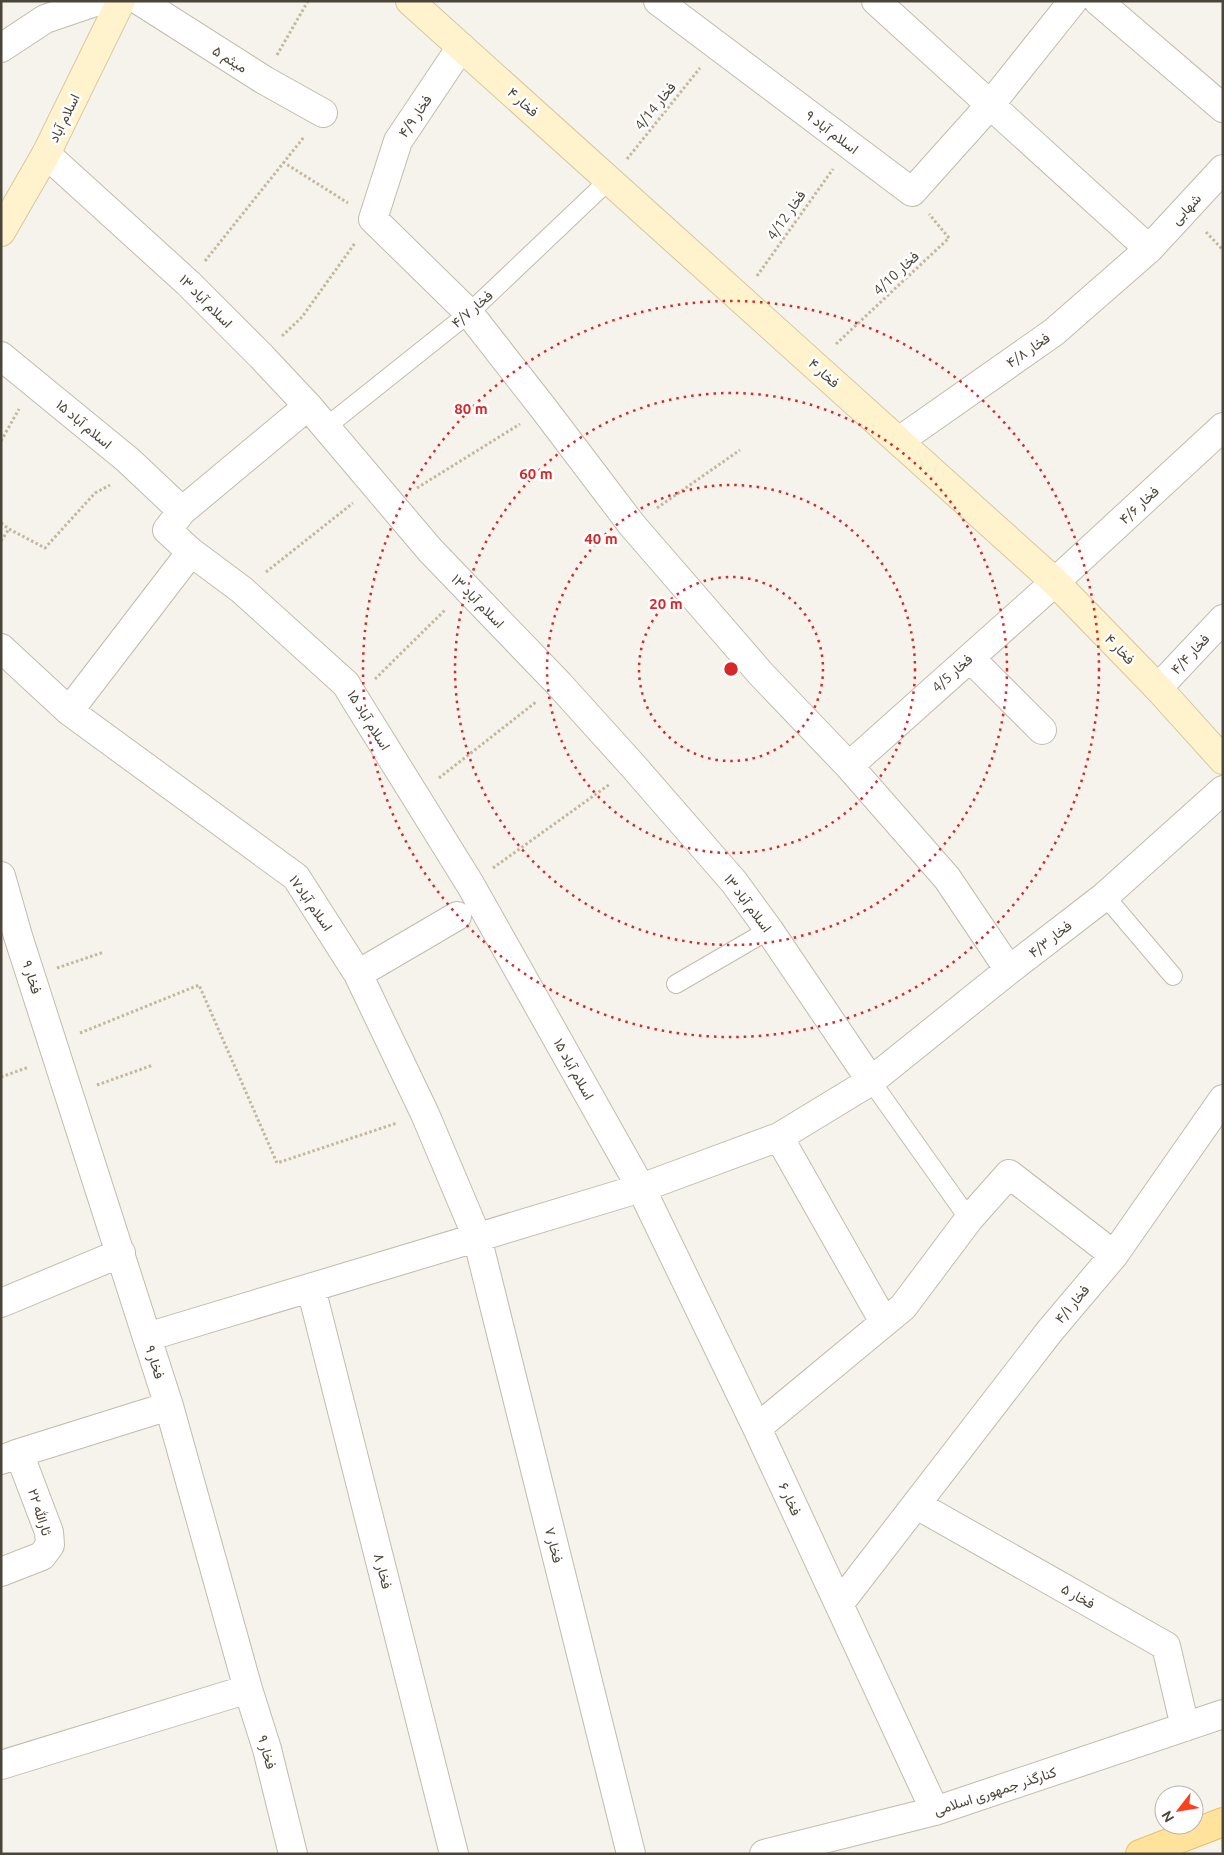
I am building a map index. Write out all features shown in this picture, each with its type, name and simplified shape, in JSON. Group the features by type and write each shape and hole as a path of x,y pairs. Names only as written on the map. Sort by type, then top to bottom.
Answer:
{"main road":[{"path":"1140,1854 1223,1822"}],"street":[{"path":"1,48 45,19 98,1"},
{"name":"اسلام آباد","path":"1,232 46,154 121,1"},
{"name":"میثم ۵","path":"140,1 264,80 323,113"},
{"name":"فخار ۴","path":"410,1 1055,582 1158,688 1223,760"},
{"path":"876,1 1149,249"},
{"path":"912,192 990,105 1073,1"},
{"path":"1098,1 1223,108"},
{"name":"اسلام آباد ۹","path":"668,4 717,46 912,192"},
{"name":"فخار ۴/۹","path":"373,219 398,141 461,47"},
{"name":"اسلام آباد ۱۳","path":"46,154 188,283 261,356 308,406 430,550 634,767 734,882 769,930 871,1081"},
{"name":"شهابی","path":"1149,249 1223,168"},
{"path":"373,219 469,313 632,525 761,674 849,766 947,878 1009,970"},
{"name":"فخار ۴/۸","path":"899,441 1054,332 1149,249"},
{"name":"اسلام آباد ۱۵","path":"1,356 128,460 182,511 166,530 191,552 242,590 346,684 470,884 641,1188"},
{"path":"182,511 308,406"},
{"name":"فخار ۴/۶","path":"1055,582 1223,428"},
{"path":"69,711 191,552"},
{"name":"فخار 4/5","path":"849,766 1055,582"},
{"name":"فخار ۴/۴","path":"1158,688 1223,619"},
{"name":"اسلام آباد۱۷","path":"1,648 69,711 296,877 358,974 425,1114 477,1237"},
{"path":"970,658 1042,730"},
{"name":"فخار ۴/۳","path":"147,1337 641,1188 779,1137 871,1081 1105,896 1223,790"},
{"name":"فخار ۹","path":"1,876 10,937 32,976 169,1406 248,1689 267,1749 293,1854"},
{"path":"358,974 457,916"},
{"name":"فخار ۴/۱","path":"840,1604 1048,1332 1114,1255 1223,1099"},
{"path":"779,1137 884,1322"},
{"path":"757,1428 903,1307 969,1219 1009,1174 1114,1255"},
{"name":"فخار ۶","path":"641,1188 757,1428 935,1811"},
{"name":"فخار ۷","path":"477,1237 631,1854"},
{"path":"1,1303 121,1253"},
{"name":"فخار ۸","path":"311,1288 454,1854"},
{"path":"10,1457 169,1406"},
{"name":"ثارالله ۲۲","path":"1,1572 42,1556 50,1545 49,1532 10,1457"},
{"name":"فخار ۵","path":"917,1505 1166,1646 1185,1727"},
{"path":"1,1765 248,1689"},
{"name":"کنارگذر جمهوری اسلامی","path":"764,1854 935,1811 1223,1714"}],"lane":[{"name":"فخار ۴/۷","path":"326,427 469,313 609,180"},
{"path":"1105,896 1173,976"},
{"path":"676,984 769,930"},
{"path":"871,1081 969,1219"}],"path":[{"path":"264,80 308,1"},
{"name":"فخار 4/14","path":"609,180 717,46"},
{"path":"188,283 323,113"},
{"name":"فخار 4/12","path":"741,299 850,145"},
{"path":"261,356 302,316 373,219 283,162"},
{"name":"فخار 4/10","path":"814,364 949,238 912,192"},
{"path":"1,442 34,382"},
{"path":"242,590 383,495 544,409"},
{"path":"632,525 740,450"},
{"path":"1,523 8,529 45,548 95,493 112,484 128,460"},
{"path":"1,542 8,529"},
{"path":"356,699 467,588"},
{"path":"416,795 558,684"},
{"path":"470,884 634,767"},
{"path":"32,976 104,952"},
{"path":"54,1043 198,985 277,1163 425,1114"},
{"path":"70,1094 153,1065"}]}
